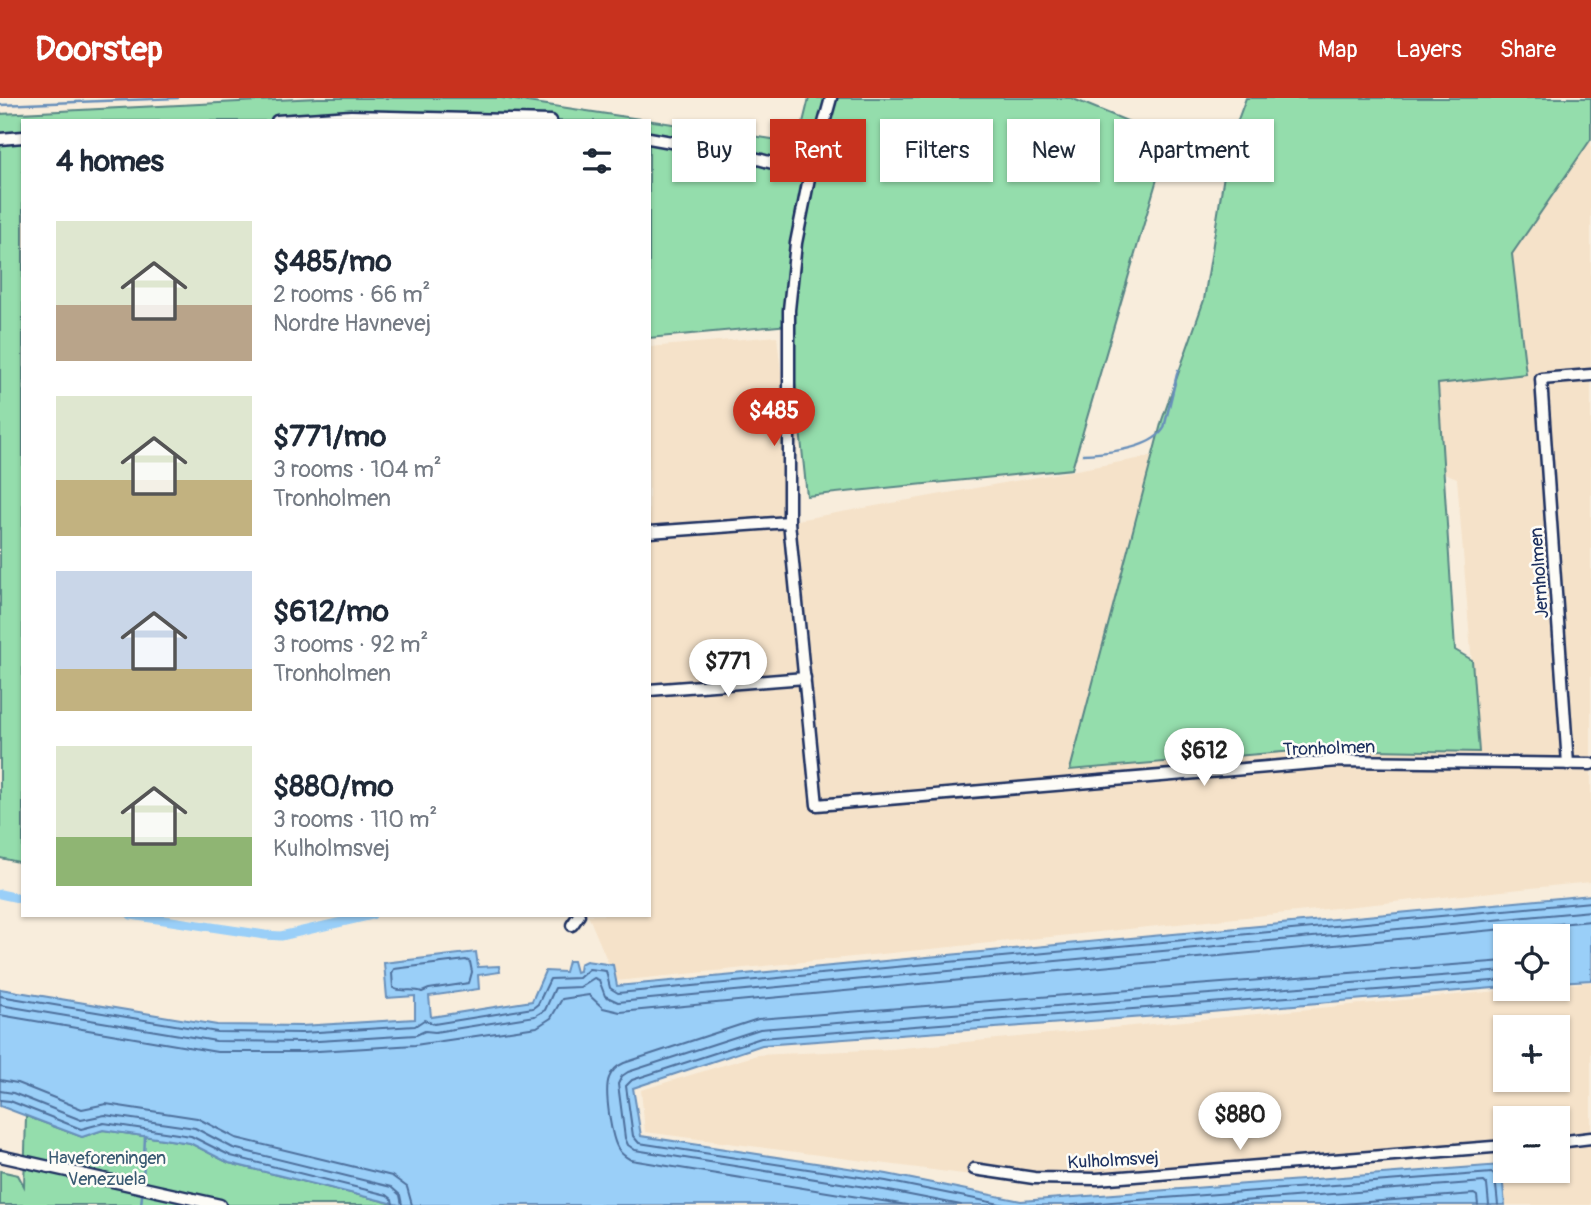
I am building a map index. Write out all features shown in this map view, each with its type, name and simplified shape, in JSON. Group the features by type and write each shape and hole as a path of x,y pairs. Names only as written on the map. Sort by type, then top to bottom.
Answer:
{"street":[{"path":"825,119 831,98"},
{"path":"307,119 351,116 471,119"},
{"path":"0,139 21,137"},
{"path":"651,138 770,162"},
{"path":"651,690 805,678 789,522 789,310 796,243 808,182"},
{"name":"Jernholmen","path":"1568,764 1541,379 1591,375"},
{"path":"651,532 789,522"},
{"name":"Tronholmen","path":"805,678 817,805 1338,761 1591,764"},
{"path":"572,925 578,917"},
{"path":"1570,1141 1591,1138"},
{"name":"Kulholmsvej","path":"974,1169 1034,1178 1097,1179 1493,1147"},
{"path":"0,1156 220,1205"}],"shaded area":[{"path":"1591,139 1591,882 616,981 589,917 651,917 651,347 777,336 797,520 1154,456 1070,770 1319,749 1479,752 1457,478 1442,472 1438,384 1526,373 1512,254"},
{"path":"1591,982 1591,1205 1504,1205 1502,1183 1570,1183 1570,1106 1493,1106 1493,1153 1102,1185 1031,1183 645,1132 641,1090 757,1055 892,1049 1493,991 1493,1001 1570,1001 1570,984"}],"green space":[{"path":"318,98 501,98 640,119 21,119 21,863 0,858 0,114"},
{"path":"809,98 1071,98 1122,119 1114,119 1114,182 1156,182 1072,469 807,496 789,325 651,338 651,121 672,124 672,182 756,182 756,137 770,139 770,182 866,182 866,119 804,119"},
{"path":"1246,98 1591,98 1591,139 1512,254 1526,374 1438,384 1455,650 1472,660 1479,752 1319,749 1070,770 1162,420 1204,300 1223,182 1274,182 1274,119 1238,119"},
{"name":"Haveforeningen Venezuela","path":"26,1116 82,1137 103,1130 190,1143 229,1163 399,1205 0,1205 0,1171 18,1175 24,1186"}],"water":[{"path":"1591,895 1591,980 1570,981 1570,924 1493,924 1493,988 762,1045 633,1088 641,1136 887,1174 1021,1201 1493,1166 1493,1183 1503,1183 1505,1205 399,1205 229,1163 190,1143 103,1130 82,1137 0,1106 0,989 217,1025 301,1026 415,1019 415,996 387,998 384,963 476,952 478,967 499,966 500,972 478,975 479,989 429,996 431,1017 532,1001 545,971 565,972 568,961 573,961 576,972 579,971 580,964 586,961 613,965 617,986"}],"waterway":[{"path":"0,105 178,98"},
{"path":"1083,454 1127,449 1158,435 1164,428 1178,370"},
{"path":"0,894 21,899"},
{"path":"144,917 281,936 363,917"},
{"path":"143,1182 145,1136"},
{"path":"141,1205 142,1196"}]}
